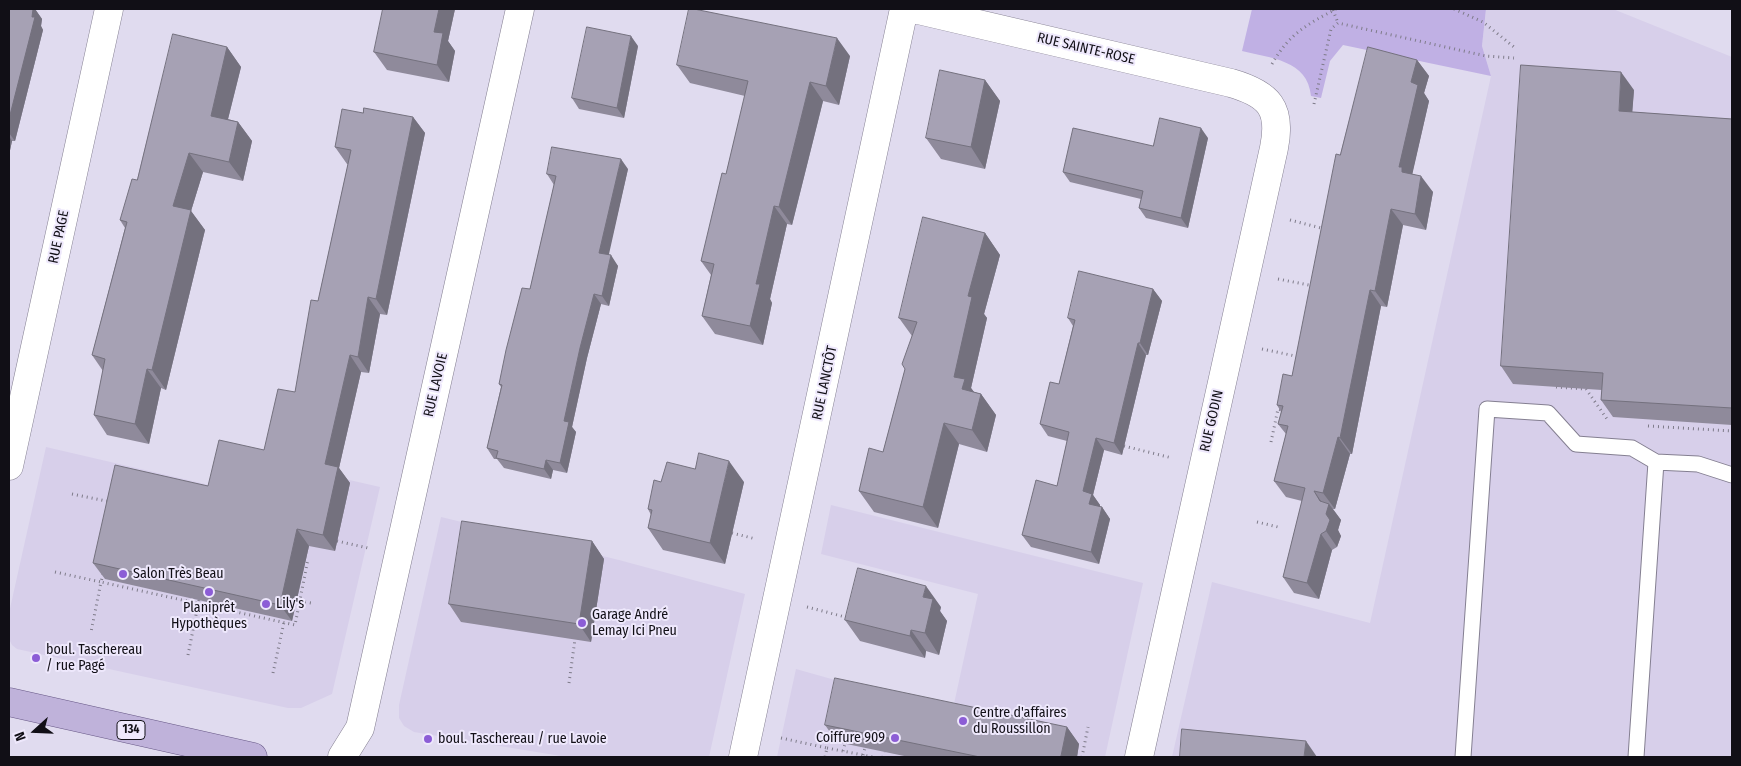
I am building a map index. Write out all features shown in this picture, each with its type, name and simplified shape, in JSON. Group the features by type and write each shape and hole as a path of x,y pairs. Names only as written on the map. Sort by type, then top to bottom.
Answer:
{"main road":[{"name":"134","path":"9,702 254,757"}],"street":[{"name":"RUE PAGE","path":"9,466 109,9"},
{"name":"RUE LAVOIE","path":"342,757 360,728 520,9"},
{"name":"RUE LANCTÔT","path":"743,757 904,9"},
{"name":"RUE SAINTE-ROSE","path":"914,9 1222,81 1256,92"},
{"name":"RUE GODIN","path":"1139,757 1276,137 1277,120 1275,111 1270,103 1256,92"}],"lane":[{"path":"1463,757 1487,408 1548,413 1576,444 1632,448 1656,462 1698,464 1732,474"},
{"path":"1636,757 1656,462"}],"path":[{"path":"1276,58 1283,45 1294,33 1334,9 1338,24"},
{"path":"1454,9 1484,22 1514,48"},
{"path":"1338,24 1486,56 1514,58"},
{"path":"1314,104 1331,30 1338,24"},
{"path":"1287,219 1328,229"},
{"path":"1274,278 1316,286"},
{"path":"1259,348 1302,358"},
{"path":"1550,386 1586,389 1610,423"},
{"path":"1271,442 1278,409 1290,413"},
{"path":"1638,425 1732,431"},
{"path":"1124,446 1175,459"},
{"path":"72,494 119,504"},
{"path":"1257,522 1278,527"},
{"path":"732,534 760,540"},
{"path":"337,541 371,548"},
{"path":"55,572 295,624 308,559"},
{"path":"91,632 105,565"},
{"path":"300,601 311,603"},
{"path":"188,655 198,602"},
{"path":"805,606 856,620"},
{"path":"273,674 284,622"},
{"path":"569,683 576,640"},
{"path":"1082,757 1088,726"},
{"path":"776,737 873,757"},
{"path":"843,751 844,744"},
{"path":"825,757 827,748"},
{"path":"863,755 865,748"},
{"path":"883,757 884,752"}],"shaded area":[{"path":"1252,9 1486,9 1482,46 1491,76 1343,45 1330,61 1321,98 1311,96 1303,75 1295,68 1275,59 1242,51"},
{"path":"1486,9 1613,9 1732,57 1732,757 1172,757 1212,582 1370,623 1491,76 1482,46"},
{"path":"46,447 218,487 227,452 380,487 332,694 301,708 288,708 17,649 12,645 9,639 9,613"},
{"path":"831,505 1143,583 1105,757 777,757 796,669 952,713 978,594 821,554"},
{"path":"441,517 619,560 745,594 709,757 567,757 414,732 404,726 399,718 399,705"}],"building":[{"path":"9,9 33,9 32,17 35,17 9,119"},
{"path":"383,9 439,9 434,32 443,33 437,65 374,52"},
{"path":"689,9 837,38 826,86 810,82 779,207 774,206 756,284 760,284 750,326 702,316 714,264 701,261 722,173 726,174 748,81 677,65"},
{"path":"587,27 631,36 617,108 572,98"},
{"path":"173,34 227,47 211,116 238,122 229,162 189,153 173,206 191,210 152,370 147,369 135,424 94,415 105,359 92,355 127,222 120,220 132,179 137,180"},
{"path":"1368,47 1417,60 1411,82 1418,85 1399,167 1402,167 1402,172 1421,176 1415,214 1391,209 1375,291 1370,290 1340,438 1338,437 1323,493 1314,491 1320,501 1329,504 1326,514 1330,520 1326,531 1321,534 1307,583 1283,577 1305,488 1274,481 1288,426 1278,424 1283,406 1277,405 1283,374 1292,376 1336,154 1340,155"},
{"path":"1521,65 1621,72 1619,111 1732,119 1732,408 1601,400 1603,373 1501,366"},
{"path":"940,70 985,80 971,147 926,138"},
{"path":"364,108 413,117 376,299 368,297 358,357 350,355 325,464 338,467 323,535 297,529 280,605 93,563 115,465 208,486 219,440 264,450 278,389 295,392 311,300 318,301 351,150 335,147 342,109 363,113"},
{"path":"1160,118 1201,128 1181,218 1139,208 1143,191 1063,172 1073,128 1153,146"},
{"path":"552,147 621,159 599,253 611,255 602,296 594,294 580,348 564,421 569,422 560,463 546,460 544,469 496,458 498,451 487,448 502,385 499,384 506,350 522,288 530,289 556,176 547,174"},
{"path":"923,217 985,233 968,296 972,297 954,377 965,379 962,389 981,394 972,430 944,423 923,507 859,491 869,448 883,452 905,369 902,364 917,322 899,318"},
{"path":"1079,271 1153,289 1114,443 1096,438 1083,491 1092,494 1089,504 1102,507 1091,552 1022,535 1036,480 1057,486 1069,432 1040,424 1050,382 1059,384 1075,320 1068,318"},
{"path":"699,453 729,461 710,543 648,528 652,510 648,509 654,480 661,482 667,462 695,469"},
{"path":"462,521 592,541 579,624 449,604"},
{"path":"858,568 926,586 923,597 933,599 925,633 911,630 910,636 845,620"},
{"name":"Centre d'affaires du Roussillon","path":"835,678 1067,727 1061,756 980,757 825,725"},
{"path":"1182,729 1306,741 1304,757 1180,757"}],"place":[{"name":"Salon Très Beau","path":"123,574"},
{"name":"Planiprêt Hypothèques","path":"209,592"},
{"name":"Lily's","path":"266,604"},
{"name":"Garage André Lemay Ici Pneu","path":"582,623"},
{"name":"boul. Taschereau / rue Pagé","path":"36,658"},
{"name":"Centre d'affaires du Roussillon","path":"963,721"},
{"name":"Coiffure 909","path":"895,738"},
{"name":"boul. Taschereau / rue Lavoie","path":"428,739"}]}
